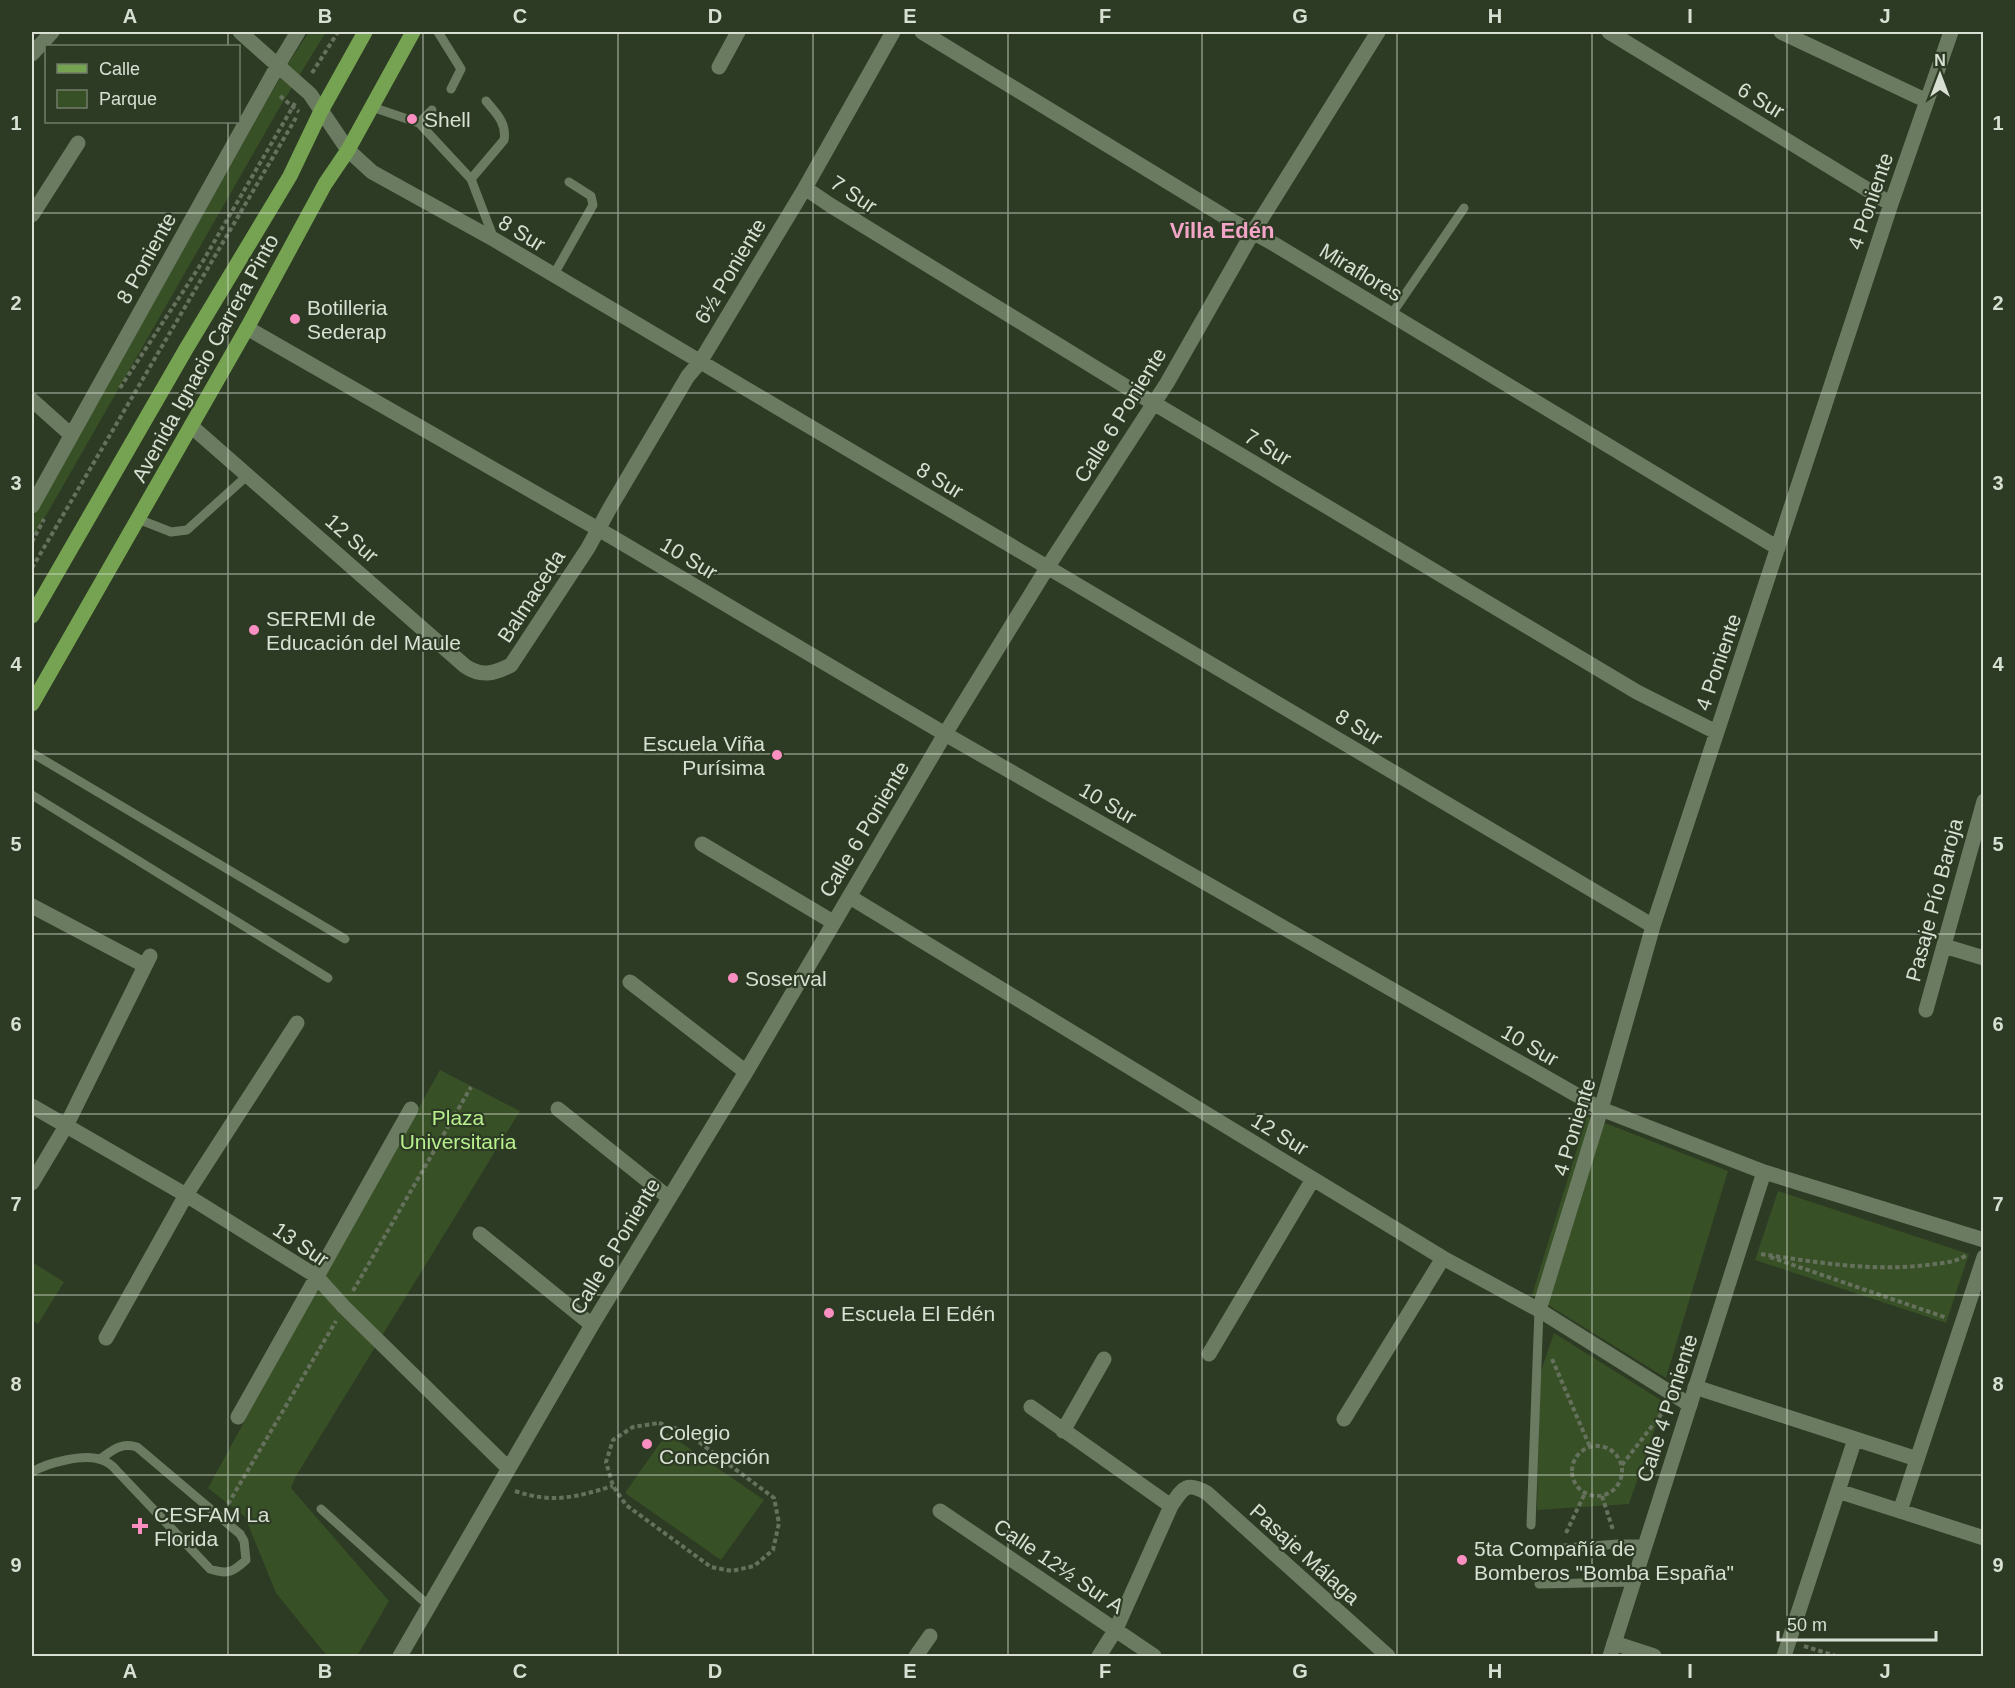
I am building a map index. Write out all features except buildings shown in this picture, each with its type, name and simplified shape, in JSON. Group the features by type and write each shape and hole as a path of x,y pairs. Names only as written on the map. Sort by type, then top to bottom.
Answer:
{"main road":[{"name":"Avenida Ignacio Carrera Pinto","path":"32,616 186,349 291,176 321,111 365,32"},
{"name":"Avenida Ignacio Carrera Pinto","path":"32,704 413,32"}],"street":[{"path":"32,54 52,32"},
{"name":"8 Sur","path":"240,32 307,91 348,150 380,177 495,240 1653,926"},
{"name":"8 Poniente","path":"32,506 70,434 298,32"},
{"path":"719,67 738,32"},
{"name":"6½ Poniente","path":"599,530 688,376 700,362 805,188 893,32"},
{"name":"Miraflores","path":"922,32 1778,548"},
{"name":"Calle 6 Poniente","path":"400,1656 592,1325 746,1072 945,734 1047,567 1154,402 1253,232 1376,32"},
{"name":"6 Sur","path":"1609,32 1891,204"},
{"name":"4 Poniente","path":"1539,1310 1601,1109 1653,926 1891,204 1951,32"},
{"path":"1789,34 1927,101"},
{"path":"32,215 78,143"},
{"name":"7 Sur","path":"805,188 840,212 1637,692 1716,732"},
{"name":"10 Sur","path":"247,328 599,530 945,734 1601,1109 1764,1172 1980,1249"},
{"path":"32,400 70,434"},
{"name":"12 Sur","path":"191,426 465,666 475,673 488,674"},
{"name":"Balmaceda","path":"488,674 511,665 599,530"},
{"name":"Pasaje Pío Baroja","path":"1926,1010 1983,804"},
{"path":"702,844 833,922"},
{"name":"12 Sur","path":"849,897 1443,1258 1539,1310 1690,1405"},
{"path":"32,1183 66,1126 147,961 33,909"},
{"path":"1944,946 1983,958"},
{"path":"630,982 746,1072"},
{"path":"106,1338 186,1195 297,1023"},
{"name":"13 Sur","path":"32,1106 186,1195 316,1276 344,1307 508,1468"},
{"path":"238,1417 411,1109"},
{"path":"558,1109 668,1197"},
{"name":"Calle 4 Poniente","path":"1612,1650 1764,1172"},
{"path":"1209,1354 1313,1179"},
{"path":"480,1234 592,1325"},
{"path":"1900,1511 1962,1323 1980,1249"},
{"path":"1344,1419 1443,1258"},
{"path":"1063,1431 1104,1359"},
{"path":"1695,1387 1917,1459"},
{"path":"1031,1407 1171,1506 1116,1629 1099,1656"},
{"path":"1784,1656 1855,1439"},
{"name":"Pasaje Málaga","path":"1171,1506 1185,1488 1192,1486 1207,1493 1388,1656"},
{"path":"1838,1491 1983,1539"},
{"name":"Calle 12½ Sur A","path":"940,1511 1154,1656"},
{"path":"916,1656 930,1636"},
{"path":"1612,1650 1654,1656"}],"lane":[{"path":"438,32 467,78"},
{"path":"451,89 461,69"},
{"path":"471,180 504,140 506,133 502,122 486,101"},
{"path":"372,107 419,123 471,180 495,240"},
{"path":"419,123 432,110"},
{"path":"553,276 593,205 591,196 569,182"},
{"path":"1391,315 1464,208"},
{"path":"138,519 171,532 187,530 248,475"},
{"path":"32,753 345,939"},
{"path":"32,795 328,978"},
{"path":"1531,1525 1539,1310"},
{"path":"32,1472 52,1463 85,1458 108,1462 210,1569 220,1572 234,1571 246,1560 244,1541 240,1534 136,1447 128,1444 119,1445 100,1459"},
{"path":"321,1509 429,1606"},
{"path":"1539,1551 1618,1544 1646,1544"},
{"path":"1539,1584 1633,1582"}],"path":[{"path":"32,568 299,112 307,91 338,32"},
{"path":"267,87 299,112"},
{"path":"115,397 203,261 293,106 307,91"},
{"path":"32,542 49,511"},
{"path":"228,1504 471,1087"},
{"path":"1962,1323 1761,1254 1811,1262 1897,1269 1956,1262 1980,1249"},
{"path":"1539,1329 1590,1447"},
{"path":"1622,1465 1676,1396"},
{"path":"659,1423 684,1431 774,1498 779,1522 773,1550 754,1566 732,1571 711,1567 626,1505 613,1486 606,1462 614,1440 633,1427 659,1423"},
{"path":"1590,1447 1606,1447 1619,1457 1622,1465 1623,1473 1617,1488 1602,1496 1593,1496 1578,1488 1572,1472 1576,1456 1582,1450 1590,1447"},
{"path":"498,1485 533,1497 556,1499 575,1498 613,1486"},
{"path":"1558,1548 1585,1493"},
{"path":"1602,1496 1618,1544"},
{"path":"1789,1641 1836,1656"}],"green space":[{"path":"309,32 326,32 277,112 32,540 32,519 287,65"},
{"name":"Plaza Universitaria","path":"440,1070 520,1111 296,1476 291,1488 389,1601 357,1656 327,1656 276,1593 245,1517 208,1488"},
{"path":"1587,1116 1728,1171 1666,1378 1532,1295"},
{"path":"1778,1191 1969,1254 1946,1323 1755,1260"},
{"path":"32,1262 64,1282 38,1324 32,1320"},
{"path":"1554,1333 1664,1402 1629,1504 1537,1510 1540,1374"},
{"path":"667,1433 764,1500 721,1560 625,1493"}],"place":[{"name":"Shell","path":"412,119"},
{"name":"Botilleria Sederap","path":"295,319"},
{"name":"SEREMI de Educación del Maule","path":"254,630"},
{"name":"Escuela Viña Purísima","path":"777,755"},
{"name":"Soserval","path":"733,978"},
{"name":"Escuela El Edén","path":"829,1313"},
{"name":"Colegio Concepción","path":"647,1444"},
{"name":"CESFAM La Florida","path":"140,1526"},
{"name":"5ta Compañía de Bomberos \"Bomba España\"","path":"1462,1560"}],"district":[{"name":"Villa Edén","path":"1222,230"}]}
